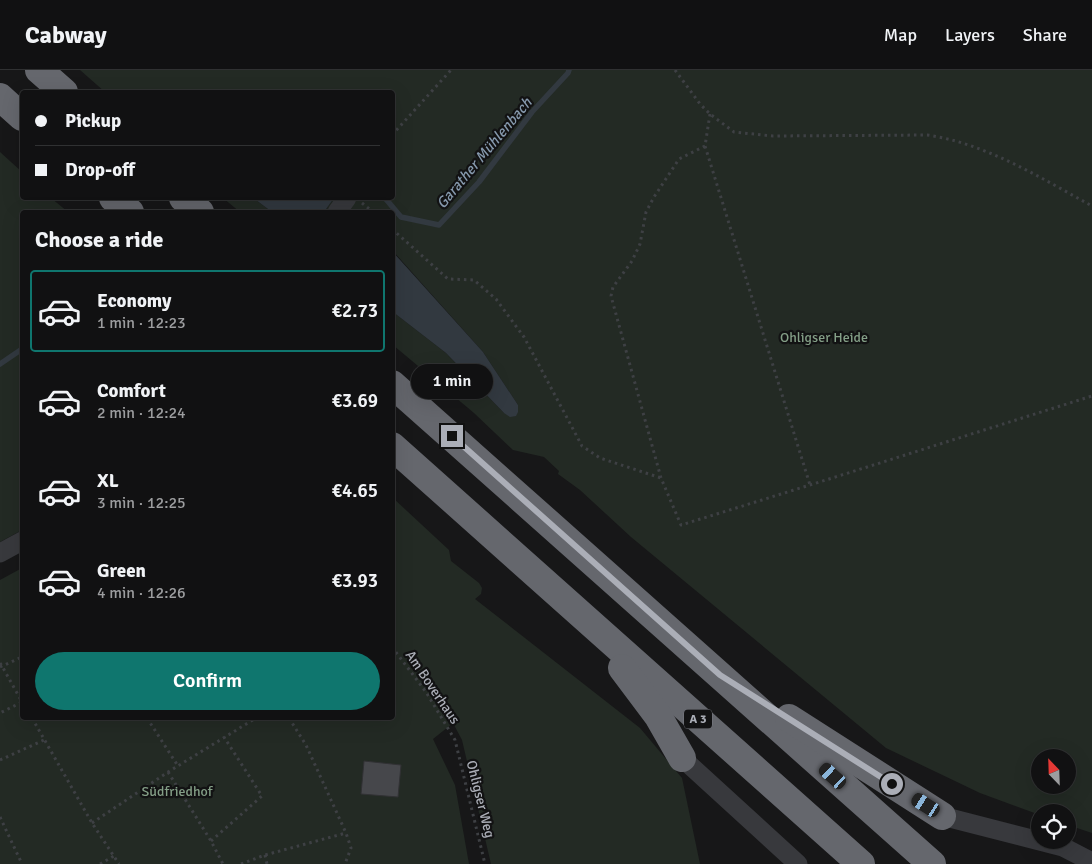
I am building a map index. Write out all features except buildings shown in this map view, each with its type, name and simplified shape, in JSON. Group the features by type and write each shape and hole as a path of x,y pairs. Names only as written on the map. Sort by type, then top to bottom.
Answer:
{"highway":[{"path":"39,70 62,90"},
{"path":"0,97 20,115"},
{"path":"115,200 128,210"},
{"path":"185,200 198,210"},
{"path":"395,387 932,864"},
{"name":"A 3","path":"395,449 861,864"},
{"path":"534,573 609,651 632,679 658,716 682,758"},
{"path":"720,675 942,816"}],"lane":[{"path":"0,553 20,542"},
{"path":"682,758 798,864"},
{"path":"942,816 1063,847 1092,862"}],"path":[{"path":"395,132 451,70"},
{"path":"675,70 695,98 710,114 734,132 773,136 927,135 949,138 983,150 1092,206"},
{"path":"710,114 705,146 810,485"},
{"path":"705,146 680,159 654,197 646,212 640,244 632,261 613,287 611,296 662,478 681,525 1092,396"},
{"path":"395,233 448,278 474,280 496,300 524,337 582,446 600,458 662,478"},
{"name":"Am Boverhaus","path":"395,651 426,692 455,740"},
{"path":"20,658 1,665 20,698"},
{"path":"0,713 20,703"},
{"path":"33,720 92,823 119,864"},
{"path":"148,720 178,766"},
{"path":"92,823 168,772 253,720"},
{"path":"290,720 306,745 346,833 351,848 345,864"},
{"path":"211,841 262,796 224,737"},
{"path":"0,760 44,740"},
{"name":"Ohligser Weg","path":"455,740 485,864"},
{"path":"168,772 211,841 223,864"},
{"path":"0,817 22,864"},
{"path":"241,864 265,855 346,833"},
{"path":"265,855 267,864"},
{"path":"100,864 114,856"}],"green space":[{"name":"Ohligser Heide","path":"80,70 1092,70 1092,833 1076,828 1076,804 1031,804 1031,812 980,793 886,748 631,537 580,490 558,474 559,471 544,457 513,450 474,413 395,347 395,314 446,353 504,413 518,405 483,352 395,253 395,210 325,210 333,200 395,200 395,90 103,90"},
{"path":"0,152 20,170 20,200 53,200 66,210 20,210 20,531 0,542"},
{"path":"225,200 256,200 269,210 238,210"},
{"name":"Südfriedhof","path":"395,500 449,550 451,561 479,583 482,588 481,594 475,599 640,728 682,778 700,864 491,864 462,740 453,723 433,739 455,785 469,864 0,864 0,580 20,569 20,720 395,720"}],"shaded area":[{"path":"256,200 333,200 325,210 269,210"},
{"path":"395,254 483,352 518,405 516,416 510,417 504,413 446,353 395,314"}],"waterway":[{"name":"Garather Mühlenbach","path":"387,200 401,217 439,225 479,182 532,112 569,70"},
{"name":"Garather Mühlenbach","path":"0,364 20,350"}],"route":[{"path":"452,436 720,675 892,784"}]}
